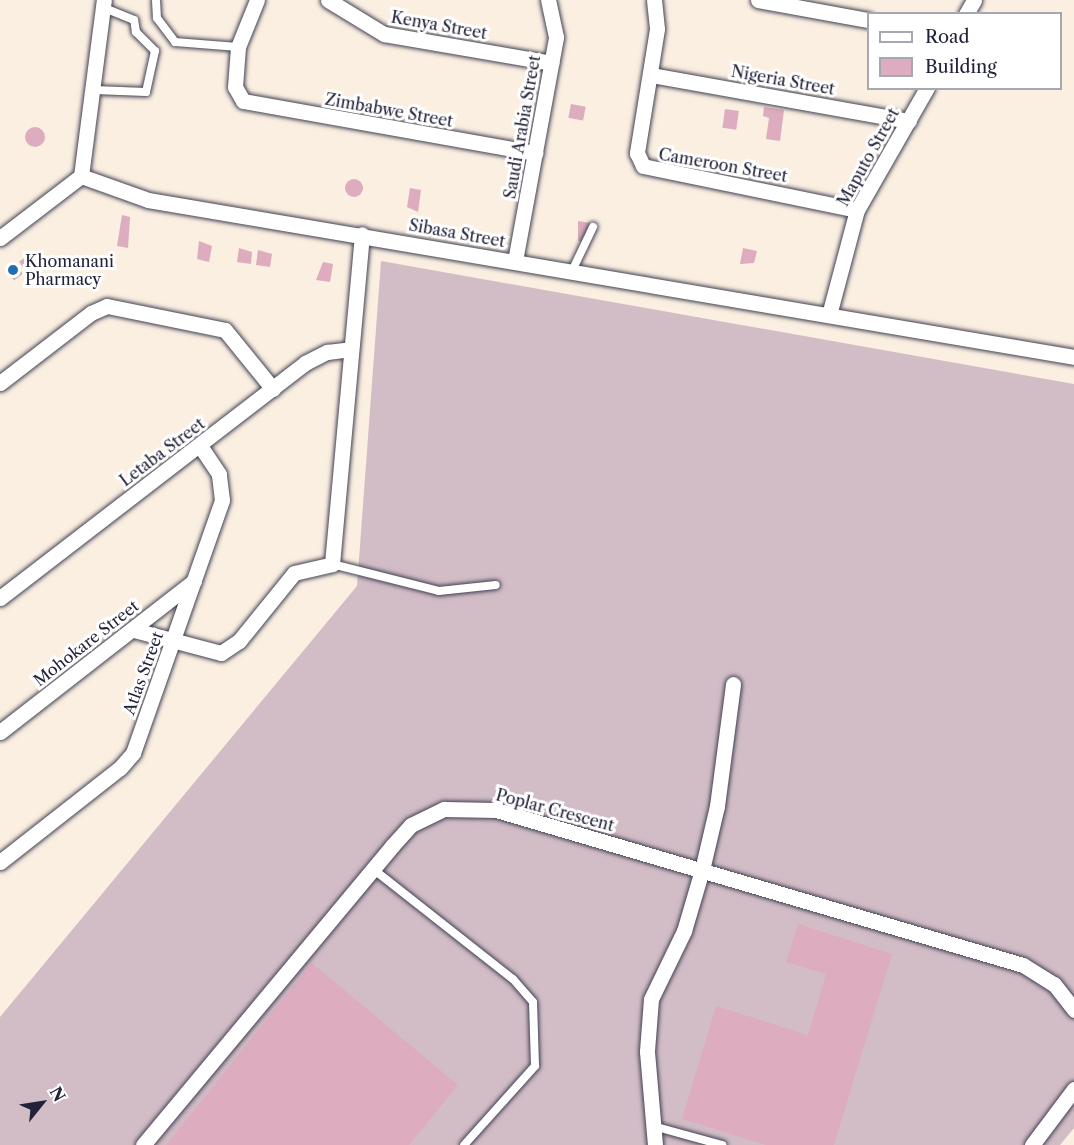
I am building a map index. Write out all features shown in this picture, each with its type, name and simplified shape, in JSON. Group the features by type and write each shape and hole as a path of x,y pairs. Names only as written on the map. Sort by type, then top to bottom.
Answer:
{"street":[{"path":"238,47 257,0"},
{"name":"Kenya Street","path":"328,0 384,34 552,63"},
{"name":"Saudi Arabia Street","path":"515,261 556,37 548,0"},
{"name":"Cameroon Street","path":"654,0 657,29 638,153 648,170 858,210"},
{"path":"758,0 867,20"},
{"path":"0,238 81,176 104,4"},
{"name":"Zimbabwe Street","path":"238,47 238,97 257,106 535,153"},
{"name":"Nigeria Street","path":"651,75 909,121"},
{"name":"Maputo Street","path":"829,315 858,210 926,90"},
{"name":"Sibasa Street","path":"81,176 140,199 362,234 1074,357"},
{"path":"134,630 175,640 208,653 228,650 294,573 311,564 332,564 362,234"},
{"path":"0,383 91,313 107,306 225,330 273,389"},
{"name":"Letaba Street","path":"0,598 315,357 351,349"},
{"name":"Atlas Street","path":"0,862 129,758 175,640 224,494 219,474 200,446"},
{"name":"Mohokare Street","path":"0,732 134,630 194,581"},
{"path":"655,1145 647,1051 651,999 684,931 702,870 717,806 733,684"},
{"name":"Poplar Crescent","path":"143,1145 411,825 444,809 466,807 496,810 1023,966 1054,984 1074,1010"},
{"path":"1032,1145 1074,1089"}],"lane":[{"path":"156,0 155,14 175,42 238,47"},
{"path":"94,90 146,92 155,51 136,32 134,20 104,4"},
{"path":"572,271 593,227"},
{"path":"332,564 439,591 496,585"},
{"path":"373,869 513,979 533,1002 535,1066 464,1145"},
{"path":"653,1125 691,1141 722,1145"}],"shaded area":[{"path":"381,261 1074,384 1074,1128 1060,1145 0,1145 0,1017 357,586"}],"building":[{"path":"571,104 586,107 583,121 568,118"},
{"path":"764,107 784,110 780,141 766,139 769,118 763,116"},
{"path":"725,109 739,111 736,130 722,128"},
{"path":"35,127 42,130 45,137 42,144 35,147 28,144 25,137 28,130"},
{"path":"354,179 362,184 363,188 358,196 354,197 346,192 345,188 350,180"},
{"path":"410,188 421,190 418,212 407,207"},
{"path":"122,215 130,217 128,248 117,246"},
{"path":"578,221 591,223 588,242 578,241"},
{"path":"199,241 212,246 209,262 197,259"},
{"path":"239,248 252,252 251,264 237,262"},
{"path":"743,248 757,251 754,263 740,264"},
{"path":"258,250 272,254 270,267 256,265"},
{"path":"31,254 38,265 26,272 19,261"},
{"path":"323,262 333,264 330,282 316,280"},
{"path":"16,265 23,274 14,280 7,272"},
{"path":"798,924 892,954 834,1145 766,1145 682,1119 716,1006 808,1035 826,974 786,962"},
{"path":"312,963 458,1085 409,1145 166,1145"}],"place":[{"name":"Khomanani Pharmacy","path":"13,270"}]}
